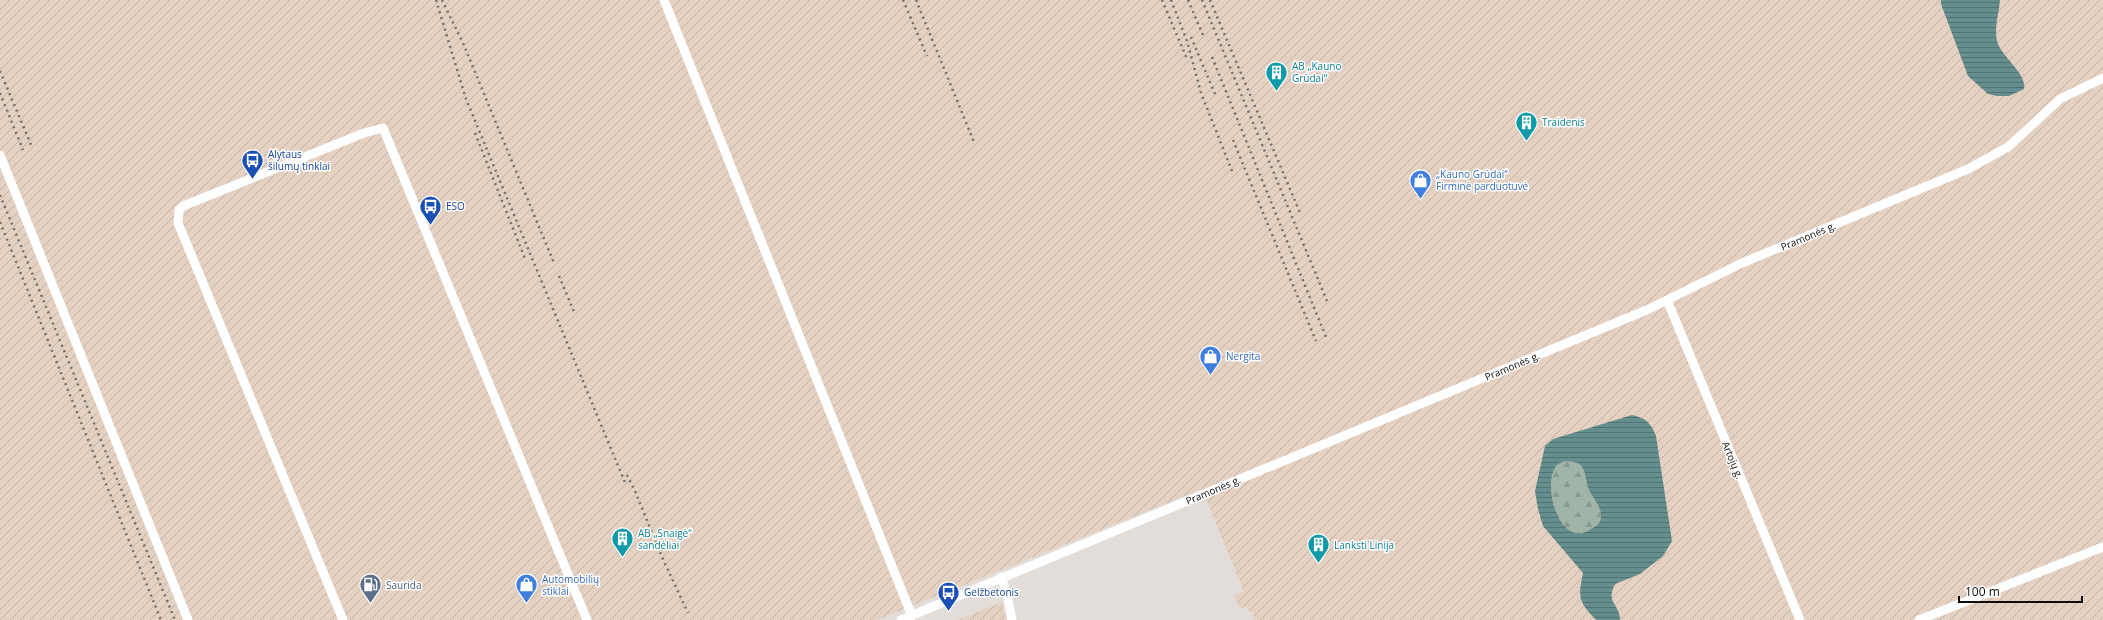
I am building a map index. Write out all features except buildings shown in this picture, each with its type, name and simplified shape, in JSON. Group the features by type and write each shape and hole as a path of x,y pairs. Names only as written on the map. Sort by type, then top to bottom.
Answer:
{"street":[{"path":"664,0 912,616"},
{"name":"Pramonės g.","path":"901,620 1667,300 1742,263 1968,169 2008,147 2060,99 2103,78"},
{"path":"343,620 178,223 180,210 183,206 364,133 383,128 587,620"},
{"path":"0,154 188,620"},
{"name":"Artojų g.","path":"1667,300 1800,620"},
{"path":"1919,620 2103,547"},
{"path":"1001,577 1007,594 1012,620"}],"shaded area":[{"path":"0,0 2103,0 2103,620 1255,620 1252,611 1249,612 1246,606 1240,609 1234,596 1244,592 1202,489 877,620 0,620"},
{"path":"1002,602 1006,620 958,620"}],"green space":[{"path":"1565,461 1577,463 1582,467 1589,490 1599,507 1601,514 1598,525 1580,534 1570,531 1562,524 1552,499 1551,486 1553,474 1557,465"}],"water":[{"path":"1941,0 2000,0 1996,26 1997,41 2003,53 2022,77 2024,89 2009,96 1988,94 1968,76 1941,4"},
{"path":"1632,415 1647,422 1656,436 1672,541 1663,556 1640,574 1615,584 1612,591 1612,600 1618,610 1620,620 1596,620 1590,614 1581,599 1580,594 1583,573 1543,526 1535,491 1545,446 1553,439","holes":["1565,461 1576,463 1582,467 1589,490 1599,507 1601,514 1598,525 1580,533 1570,531 1562,523 1556,512 1552,499 1551,486 1553,474 1557,465"]}],"railway":[{"path":"436,0 466,99 626,485"},
{"path":"442,0 463,43 554,263"},
{"path":"903,0 927,56"},
{"path":"916,0 974,142"},
{"path":"1162,0 1187,59"},
{"path":"1171,0 1187,41 1201,93 1232,171"},
{"path":"1188,0 1203,35"},
{"path":"1202,0 1327,301"},
{"path":"1210,0 1301,215"},
{"path":"1191,37 1215,94"},
{"path":"1212,57 1326,337"},
{"path":"0,71 32,147"},
{"path":"0,93 23,150"},
{"path":"475,133 526,261"},
{"path":"1233,140 1316,341"},
{"path":"0,195 175,620"},
{"path":"0,222 161,620"},
{"path":"559,276 575,314"},
{"path":"627,475 688,613"}],"place":[{"name":"AB „Kauno Grūdai“","path":"1276,92"},
{"name":"Traidenis","path":"1526,142"},
{"name":"Alytaus šilumų tinklai","path":"253,180"},
{"name":"„Kauno Grūdai“ Firminė parduotuvė","path":"1420,200"},
{"name":"ESO","path":"430,226"},
{"name":"Nergita","path":"1210,376"},
{"name":"AB „Snaigė“ sandėliai","path":"623,558"},
{"name":"Lanksti Linija","path":"1319,564"},
{"name":"Saurida","path":"371,604"},
{"name":"Automobilių stiklai","path":"527,604"},
{"name":"Gelžbetonis","path":"949,612"}]}
